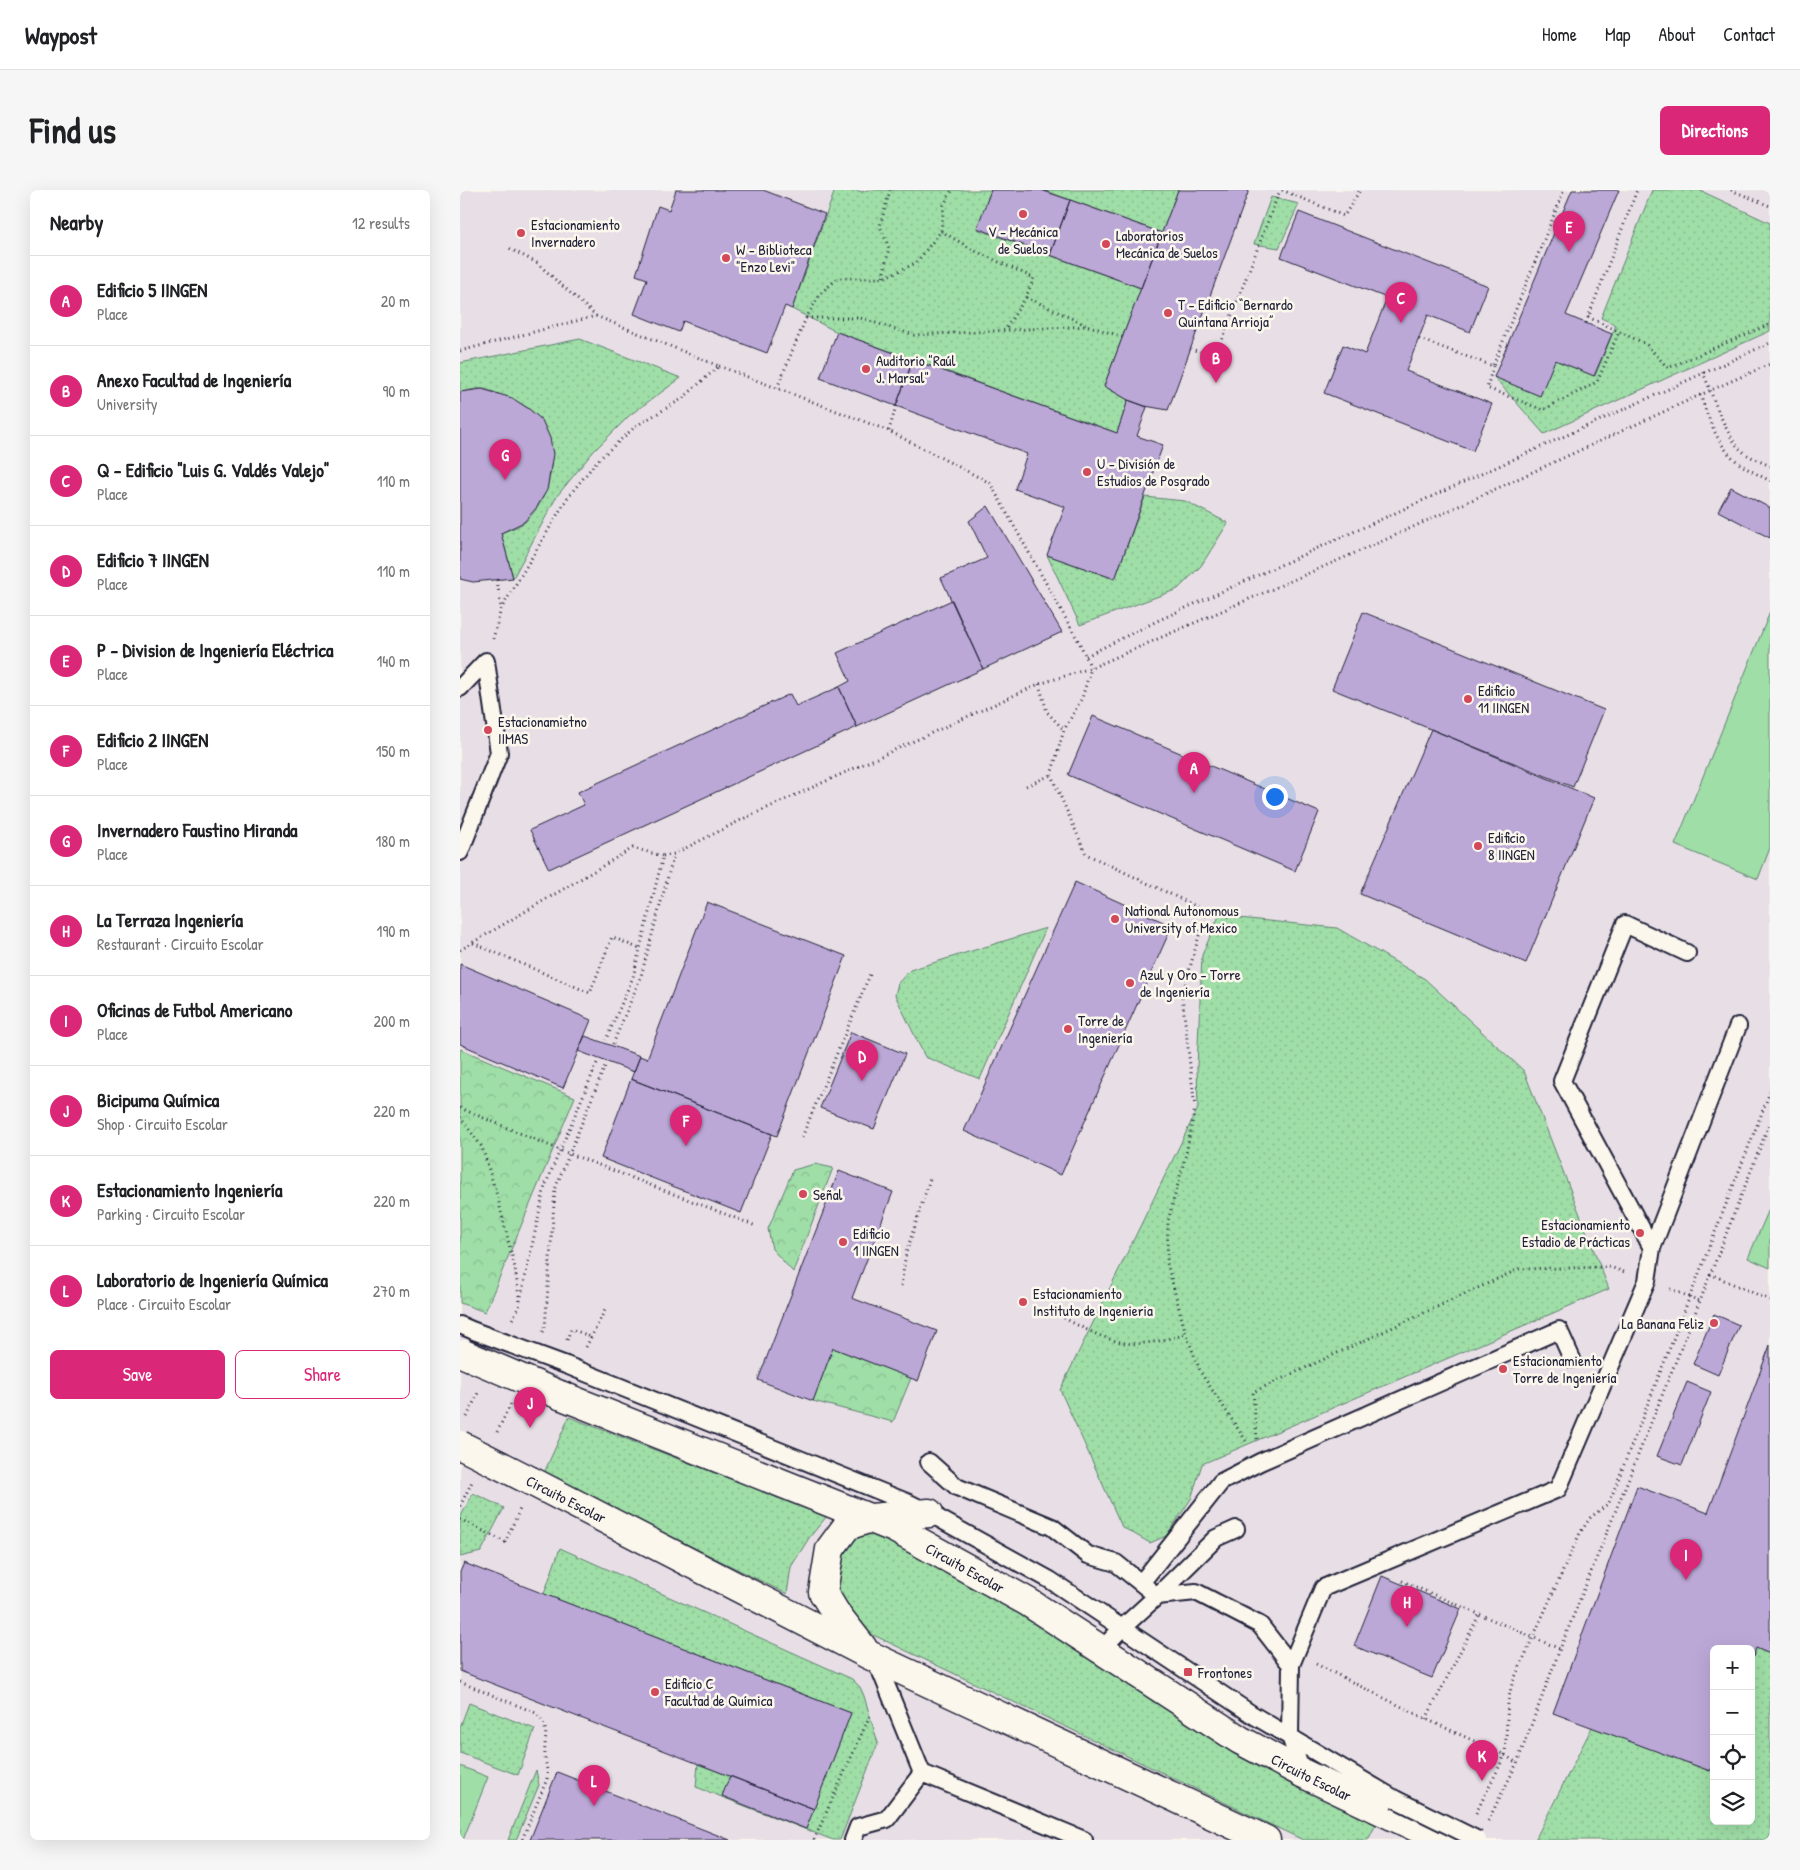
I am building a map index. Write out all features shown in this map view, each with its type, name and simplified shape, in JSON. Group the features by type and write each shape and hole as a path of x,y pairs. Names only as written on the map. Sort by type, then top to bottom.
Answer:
{"street":[{"name":"Circuito Escolar","path":"465,1341 560,1395 894,1528 1028,1602 1240,1740 1302,1773 1391,1806 1443,1840"},
{"name":"Circuito Escolar","path":"462,1435 531,1481 869,1655 1266,1840"},
{"path":"869,1655 835,1612 823,1592 830,1549 847,1526 871,1518 929,1513"}],"lane":[{"path":"460,688 486,661"},
{"path":"460,852 499,753 486,661"},
{"path":"1652,1248 1562,1081 1626,924 1687,953"},
{"path":"1302,1773 1290,1736 1294,1660 1324,1588 1558,1489 1647,1281 1652,1248 1738,1026"},
{"path":"1141,1583 1221,1482 1260,1462 1559,1330 1572,1359"},
{"path":"465,1341 566,1365 900,1499 929,1513 1050,1580 1253,1715 1290,1736 1391,1806 1478,1840"},
{"path":"929,1462 958,1488 1052,1527 1088,1555 1116,1563 1157,1596 1196,1592 1260,1625 1294,1660"},
{"path":"1102,1650 1122,1628 1216,1538 1236,1529"},
{"path":"869,1655 881,1672 922,1772 1084,1840"},
{"path":"853,1840 858,1827 887,1819 922,1772"}],"path":[{"path":"883,278 889,248 880,226 890,190"},
{"path":"777,388 806,318 821,293 838,278 883,278 916,263 941,231 944,205 952,190"},
{"path":"1190,349 1216,356 1281,190 1344,216 1360,190"},
{"path":"1564,190 1493,366 1487,388 1543,410 1597,382 1619,332"},
{"path":"1586,323 1637,190"},
{"path":"1731,190 1770,206"},
{"path":"941,231 974,251 1034,278 1026,297 1004,330"},
{"path":"506,247 537,263 596,316 719,366 889,431 990,483 1091,668 1082,698 1064,730 1051,775 1086,854 1206,911 1182,996 1196,1108 1168,1221 1167,1263 1186,1334 1201,1373 1260,1462"},
{"path":"1026,297 1089,326 1123,337"},
{"path":"460,351 596,316"},
{"path":"1588,317 1646,344 1668,368 1770,324"},
{"path":"806,318 860,318 914,335 1089,326"},
{"path":"1419,338 1493,366"},
{"path":"1086,656 1157,621 1770,343"},
{"path":"460,950 633,848 663,856 674,854 743,819 1039,684 1091,668 1387,539 1770,364"},
{"path":"486,661 501,609 568,497 597,461 636,426 682,399 719,366"},
{"path":"1703,372 1728,432 1738,448 1747,455 1770,466"},
{"path":"1700,395 1708,418 1723,446 1732,458 1770,481"},
{"path":"889,431 896,406"},
{"path":"497,580 501,609"},
{"path":"1039,684 1047,712 1064,730"},
{"path":"1026,786 1051,775"},
{"path":"614,1044 641,976 674,854"},
{"path":"606,1040 633,977 663,856"},
{"path":"472,943 590,993 612,938 640,949"},
{"path":"802,1137 871,972"},
{"path":"512,1321 520,1304 545,1186 597,1063"},
{"path":"542,1335 545,1328 554,1190 605,1066"},
{"path":"1475,1814 1505,1755 1508,1701 1512,1684 1580,1533 1590,1518 1609,1503 1770,1092"},
{"path":"460,1108 560,1150 756,1226"},
{"path":"460,1117 482,1147 498,1199 515,1268 520,1304"},
{"path":"1487,1823 1517,1763 1560,1649 1770,1122"},
{"path":"902,1286 906,1253 931,1176"},
{"path":"1260,1462 1253,1392 1519,1269 1610,1267 1700,1300"},
{"path":"1710,1274 1770,1300"},
{"path":"588,1342 605,1310"},
{"path":"1064,1318 1093,1333 1126,1343 1167,1340 1186,1334"},
{"path":"462,1435 482,1384"},
{"path":"494,1440 514,1398"},
{"path":"460,1506 473,1481"},
{"path":"460,1519 505,1542 521,1508"},
{"path":"1371,1568 1560,1649"},
{"path":"1426,1718 1479,1615"},
{"path":"1294,1660 1426,1718 1505,1755 1517,1763"},
{"path":"460,1682 536,1713 543,1720 546,1730 545,1757 548,1770 547,1778 522,1840"},
{"path":"814,1840 875,1705"}],"shaded area":[{"name":"National Autonomous University of Mexico","path":"460,190 1770,190 1770,1840 460,1840"}],"green space":[{"path":"835,190 856,190 862,192 867,190 991,190 977,229 1141,288 1104,386 1128,400 1117,433 837,332 792,309"},
{"path":"1043,190 1178,190 1162,233"},
{"path":"1652,190 1699,190 1770,223 1770,331 1544,434 1494,377 1555,360 1595,376 1616,325 1601,318"},
{"path":"1271,197 1299,204 1279,248 1254,244"},
{"path":"580,339 681,378 630,415 593,452 557,496 513,578 501,533 525,522 537,508 543,497 548,486 551,465 549,438 537,416 515,401 485,389 460,392 460,363"},
{"path":"1145,497 1185,501 1228,523 1201,566 1178,589 1080,625 1047,555 1115,579"},
{"path":"1770,612 1770,848 1758,879 1675,845"},
{"path":"1219,916 1337,928 1425,979 1524,1071 1609,1289 1202,1464 1191,1499 1166,1536 1150,1543 1122,1527 1060,1390 1198,1108 1197,1067 1202,955"},
{"path":"1046,928 980,1079 925,1057 895,995 898,983 910,970"},
{"path":"460,1049 575,1097 485,1312 460,1303"},
{"path":"815,1164 833,1168 793,1272 772,1249 768,1229 793,1170"},
{"path":"1770,1207 1770,1268 1748,1258"},
{"path":"833,1348 911,1378 893,1422 813,1401"},
{"path":"569,1417 827,1516 809,1538 791,1567 787,1594 544,1473"},
{"path":"473,1493 504,1508 481,1552 460,1557 460,1518"},
{"path":"878,1531 1013,1606 1290,1781 1376,1824 1368,1840 1303,1840 869,1633 835,1594 835,1569 845,1549 859,1534"},
{"path":"560,1548 852,1679 860,1687 878,1743 840,1840 833,1840 696,1787 698,1764 814,1808 851,1713 544,1594"},
{"path":"1756,1648 1770,1654 1770,1840 1535,1840 1592,1727 1710,1771 1710,1825 1755,1825"},
{"path":"469,1703 535,1729 518,1775 460,1753 460,1727"},
{"path":"460,1766 488,1777 463,1840 460,1840"},
{"path":"536,1770 539,1785 516,1840 508,1840"}],"building":[{"name":"W - Biblioteca \"Enzo Levi\"","path":"676,190 763,190 825,214 792,309 785,306 767,353 683,321 679,332 634,314 647,279 636,275 658,206 669,210"},
{"name":"V - Mecánica de Suelos","path":"991,190 1041,190 1070,200 1050,255 977,228"},
{"name":"T - Edificio “Bernardo Quintana Arrioja”","path":"1178,190 1249,190 1168,410 1145,406 1128,400 1104,386"},
{"path":"1572,190 1619,190 1566,315 1612,334 1594,376 1555,360 1540,396 1494,377"},
{"name":"Laboratorios Mecánica de Suelos","path":"1070,200 1162,233 1141,288 1050,255"},
{"path":"1299,212 1488,286 1470,332 1428,315 1406,371 1492,404 1473,451 1324,393 1343,345 1365,354 1387,298 1281,257"},
{"name":"Auditorio \"Raúl J. Marsal\"","path":"837,332 913,360 896,406 820,378"},
{"name":"U - División de Estudios de Posgrado","path":"913,360 1117,433 1128,400 1147,407 1137,436 1163,445 1115,579 1047,555 1065,507 1015,489 1027,454 896,406"},
{"path":"482,389 512,398 542,420 550,438 553,454 547,490 537,507 524,522 501,533 513,578 473,582 460,579 460,392"},
{"path":"1731,487 1770,508 1770,538 1718,511"},
{"path":"988,506 1062,632 983,669 941,578 987,558 969,521"},
{"path":"952,600 983,669 857,727 839,687 850,681 837,653"},
{"name":"Edificio 11 IINGEN","path":"1363,612 1604,710 1573,787 1332,689"},
{"path":"839,687 857,727 549,869 530,830 584,805 578,792 790,694 796,706"},
{"path":"1093,716 1319,812 1295,871 1068,775"},
{"name":"Edificio 8 IINGEN","path":"1431,729 1594,798 1526,963 1360,894"},
{"name":"Torre de Ingeniería","path":"1075,882 1172,926 1061,1175 964,1131"},
{"path":"707,902 846,956 777,1136 631,1079 640,1056 647,1059"},
{"path":"460,964 591,1020 563,1088 460,1044"},
{"path":"851,1032 905,1054 874,1129 820,1108"},
{"path":"585,1036 640,1056 634,1072 578,1051"},
{"path":"631,1079 772,1134 741,1213 601,1158"},
{"name":"Edificio 1 IINGEN","path":"839,1171 893,1192 852,1298 937,1331 918,1381 833,1348 813,1401 758,1380"},
{"path":"1714,1314 1739,1325 1718,1375 1693,1364"},
{"path":"1770,1345 1770,1654 1756,1648 1755,1651 1755,1645 1710,1645 1710,1771 1553,1713 1637,1486 1708,1513"},
{"path":"1687,1382 1711,1392 1682,1465 1657,1456"},
{"name":"Edificio C Facultad de Química","path":"464,1563 851,1713 814,1809 460,1671 460,1572"},
{"path":"1382,1576 1461,1609 1432,1678 1354,1646"},
{"path":"557,1772 730,1840 530,1840"},
{"path":"730,1776 814,1809 806,1829 722,1796"}],"place":[{"name":"V - Mecánica de Suelos","path":"1023,214"},
{"name":"Estacionamiento Invernadero","path":"521,233"},
{"name":"Laboratorios Mecánica de Suelos","path":"1106,244"},
{"name":"P - Division de Ingeniería Eléctrica","path":"1569,252"},
{"name":"W - Biblioteca \"Enzo Levi\"","path":"726,258"},
{"name":"T - Edificio “Bernardo Quintana Arrioja”","path":"1168,313"},
{"name":"Q - Edificio \"Luis G. Valdés Valejo\"","path":"1401,323"},
{"name":"Auditorio \"Raúl J. Marsal\"","path":"866,369"},
{"name":"Anexo Facultad de Ingeniería","path":"1216,383"},
{"name":"U - División de Estudios de Posgrado","path":"1087,472"},
{"name":"Invernadero Faustino Miranda","path":"505,480"},
{"name":"Edificio 11 IINGEN","path":"1468,699"},
{"name":"Estacionamietno IIMAS","path":"488,730"},
{"name":"Edificio 5 IINGEN","path":"1194,793"},
{"name":"Edificio 8 IINGEN","path":"1478,846"},
{"name":"National Autonomous University of Mexico","path":"1115,919"},
{"name":"Azul y Oro - Torre de Ingeniería","path":"1130,983"},
{"name":"Torre de Ingeniería","path":"1068,1029"},
{"name":"Edificio 7 IINGEN","path":"862,1081"},
{"name":"Edificio 2 IINGEN","path":"686,1146"},
{"name":"Señal","path":"803,1194"},
{"name":"Estacionamiento Estadio de Prácticas","path":"1640,1233"},
{"name":"Edificio 1 IINGEN","path":"843,1242"},
{"name":"Estacionamiento Instituto de Ingenieria","path":"1023,1302"},
{"name":"La Banana Feliz","path":"1714,1323"},
{"name":"Estacionamiento Torre de Ingeniería","path":"1503,1369"},
{"name":"Bicipuma Química","path":"530,1428"},
{"name":"Oficinas de Futbol Americano","path":"1686,1580"},
{"name":"La Terraza Ingeniería","path":"1407,1627"},
{"name":"Frontones","path":"1188,1672"},
{"name":"Edificio C Facultad de Química","path":"655,1692"},
{"name":"Estacionamiento Ingeniería","path":"1482,1781"},
{"name":"Laboratorio de Ingeniería Química","path":"594,1806"}]}
